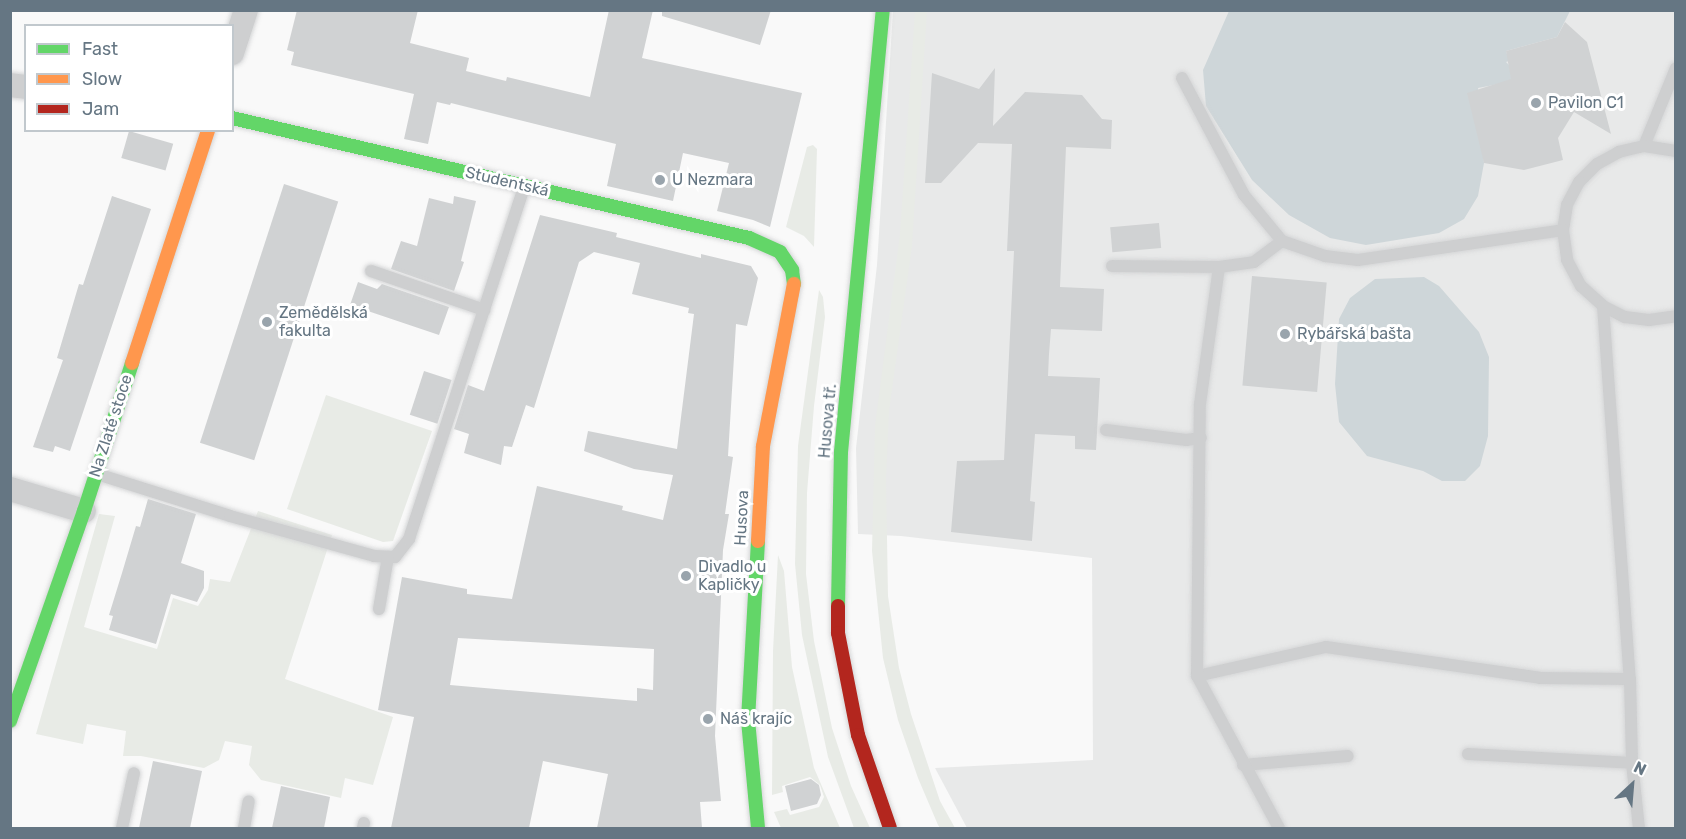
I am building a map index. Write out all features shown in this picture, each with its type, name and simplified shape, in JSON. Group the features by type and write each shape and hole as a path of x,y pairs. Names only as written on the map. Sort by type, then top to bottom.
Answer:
{"street":[{"path":"234,47 246,10"},
{"name":"Husova tř.","path":"883,10 841,452 838,633 858,735 891,828"},
{"name":"Studentská","path":"234,118 748,238 780,252"},
{"name":"Na Zlaté stoce","path":"10,721 84,511 207,132"},
{"name":"Husova","path":"758,828 748,720 763,446 795,289 792,270 780,252"},
{"path":"10,489 84,511"}],"lane":[{"path":"1644,146 1676,68"},
{"path":"1182,78 1244,195 1282,241 1325,256 1358,260 1563,230"},
{"path":"1676,151 1644,146 1612,156 1597,164 1579,182 1567,205 1563,230 1567,260 1581,286 1603,306 1625,316 1649,320 1676,316"},
{"path":"96,474 230,516 374,556 395,557 409,540 524,186"},
{"path":"1112,266 1219,267 1254,262 1282,241"},
{"path":"1219,267 1200,404 1197,676 1279,828"},
{"path":"371,271 484,310"},
{"path":"1603,306 1630,679 1632,763 1639,828"},
{"path":"1106,430 1186,440 1201,438"},
{"path":"379,609 388,556"},
{"path":"1197,676 1326,647 1540,678 1630,679"},
{"path":"1468,754 1632,763"},
{"path":"1243,765 1348,756"},
{"path":"122,828 134,773"},
{"path":"243,828 249,801"}],"shaded area":[{"path":"927,10 912,246 889,411 886,479 888,596 899,668 911,714 940,801 955,828 940,828 938,825 918,778 898,720 883,658 872,551 875,426 900,234 915,11"},
{"path":"893,11 1675,11 1675,828 967,828 935,768 1093,760 1092,558 901,536 858,534 856,448 877,265"},
{"path":"1229,11 1570,11 1557,37 1506,51 1509,61 1506,62 1510,66 1514,81 1478,88 1484,163 1478,196 1464,219 1439,233 1366,245 1330,238 1289,215 1252,180 1206,106 1203,70"},
{"path":"813,145 817,149 814,247 804,236 786,227 807,147"},
{"path":"1424,277 1439,286 1479,332 1489,357 1488,436 1480,466 1465,481 1442,481 1423,471 1367,456 1339,422 1335,384 1339,319 1350,298 1375,279"},
{"path":"819,290 823,297 825,317 814,406 807,493 806,574 814,641 832,728 851,786 870,828 854,828 828,757 802,635 795,564 798,446"},
{"path":"326,395 432,431 393,541 383,542 287,509"},
{"path":"258,511 332,535 285,679 393,717 373,785 345,778 341,798 261,780 249,765 252,746 225,741 219,760 204,768 141,756 123,756 126,731 87,724 83,744 36,734 99,514 115,516 84,627 157,649 173,598 198,606 208,590 210,579 230,582"},
{"path":"778,555 784,571 792,667 814,768 840,828 781,828 774,812 787,809 790,815 819,807 824,797 820,785 810,777 782,786 783,792 772,795 773,651"}],"building":[{"path":"297,10 418,10 410,43 469,58 466,71 506,81 507,77 590,97 609,10 653,10 642,58 802,93 770,227 717,211 729,163 683,153 673,201 607,186 616,144 451,103 450,105 437,102 428,144 404,139 414,94 291,65 294,52 287,50"},
{"path":"662,10 771,10 760,45 662,16"},
{"name":"Pavilon C1","path":"1565,22 1587,42 1611,134 1574,112 1558,138 1563,160 1524,170 1484,163 1467,93 1511,79 1506,51 1557,37"},
{"path":"995,68 993,126 1025,92 1082,95 1102,119 1112,120 1111,149 1066,147 1060,287 1104,289 1102,331 1051,329 1049,354 1048,376 1100,378 1096,450 1075,449 1075,436 1035,434 1030,501 1035,502 1032,541 951,532 957,461 1004,460 1014,251 1007,251 1012,144 978,143 941,183 925,183 932,73 979,89"},
{"path":"129,132 173,144 166,171 121,158"},
{"name":"Zemědělská fakulta","path":"284,184 338,202 254,460 200,443"},
{"path":"112,196 151,209 70,451 55,446 53,452 33,447 63,360 57,358 79,284 83,285"},
{"path":"454,196 476,201 461,261 464,262 454,291 391,269 401,241 417,246 429,198 453,204"},
{"path":"540,215 617,233 616,237 701,258 701,254 751,266 758,278 747,326 736,324 728,456 733,457 725,514 729,514 723,550 715,736 721,801 700,802 702,828 597,828 608,774 543,761 529,828 391,828 414,717 378,710 402,577 467,589 467,594 512,599 537,486 623,506 622,510 663,520 673,475 634,469 584,451 588,431 677,449 694,314 688,313 689,308 632,294 640,263 594,252 579,262 534,408 526,405 512,447 504,446 501,465 464,453 469,434 454,429 468,385 484,391","holes":["458,638 654,649 653,690 637,688 637,701 450,685"]},
{"path":"1159,223 1161,248 1112,252 1110,227"},
{"name":"Rybářská bašta","path":"1252,276 1327,283 1317,392 1242,386"},
{"path":"358,282 377,289 382,284 449,307 439,335 350,305"},
{"path":"424,371 452,380 437,424 410,415"},
{"path":"148,499 196,514 181,563 204,571 204,588 197,602 171,594 156,644 109,630 113,616 109,615 136,526 140,527"},
{"path":"153,761 202,771 190,828 139,828"},
{"path":"811,779 819,785 821,795 817,804 791,811 785,786"},
{"path":"281,786 330,797 324,828 272,828"}],"traffic: fast":[{"path":"838,606 841,452 883,10"},
{"path":"234,118 749,238 780,252 792,270 794,284"},
{"path":"10,721 84,511 132,363"},
{"path":"758,541 748,720 758,828"}],"traffic: slow":[{"path":"132,363 207,132"},
{"path":"758,541 763,446 794,284"}],"traffic: jam":[{"path":"838,606 838,633 858,735 890,828"}],"place":[{"name":"Pavilon C1","path":"1536,103"},
{"name":"U Nezmara","path":"660,180"},
{"name":"Zemědělská fakulta","path":"267,322"},
{"name":"Rybářská bašta","path":"1285,334"},
{"name":"Divadlo u Kapličky","path":"686,576"},
{"name":"Náš krajíc","path":"708,719"}]}
